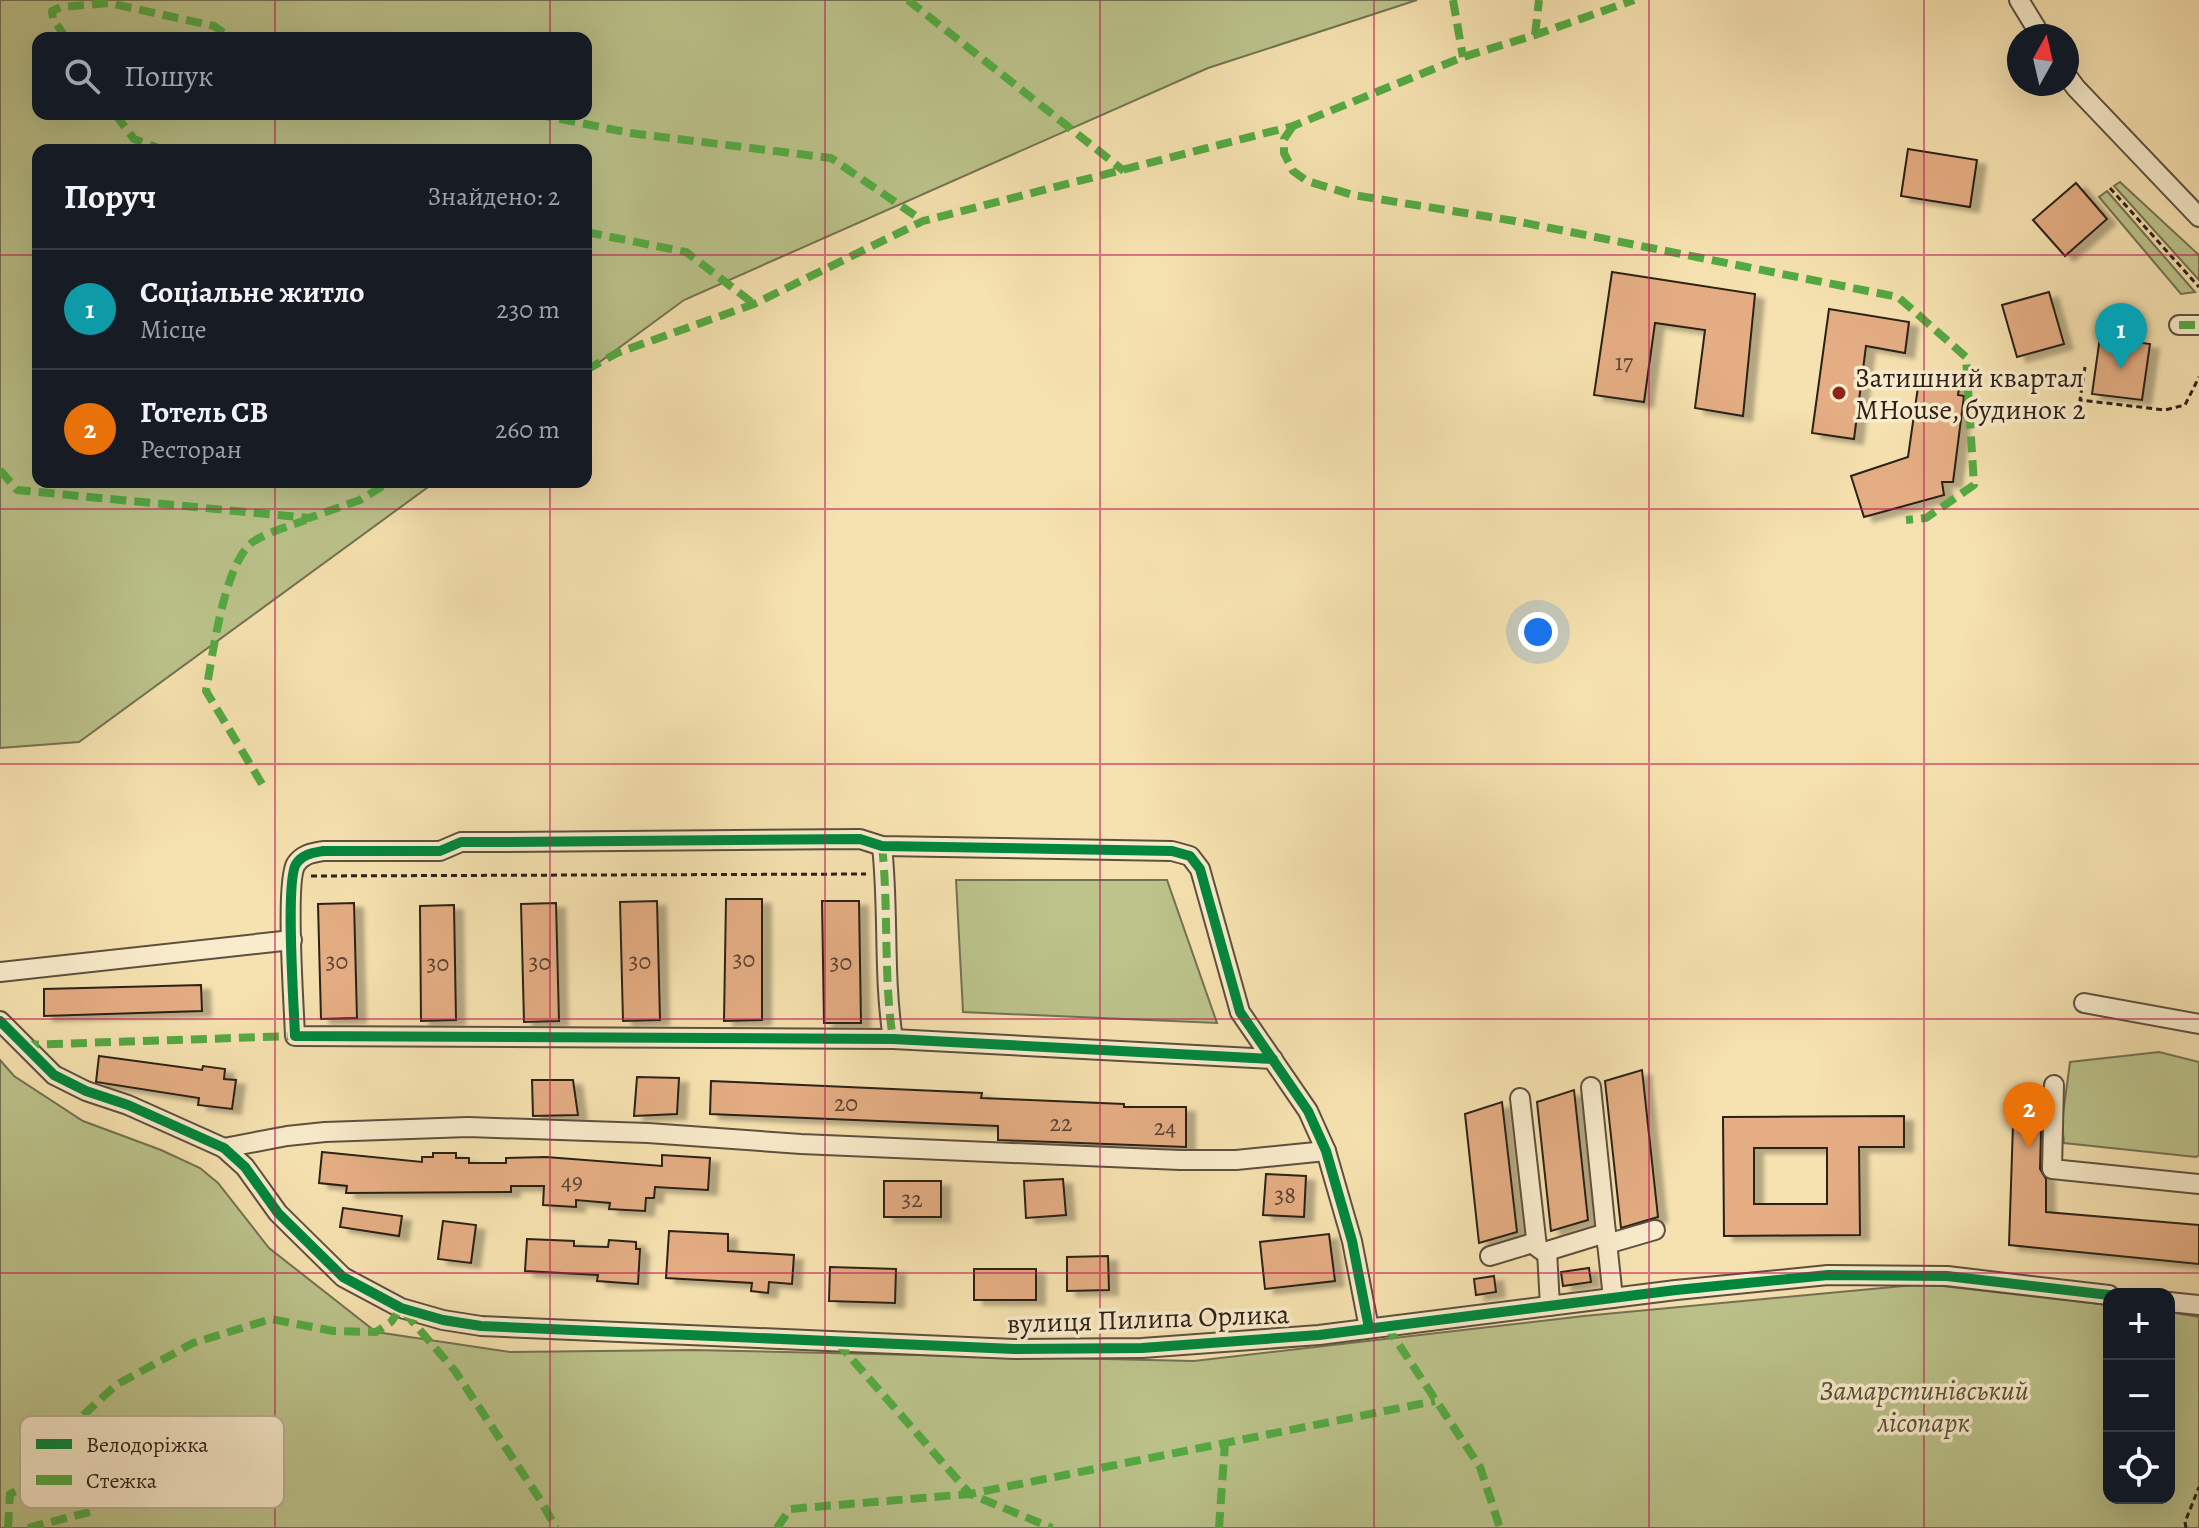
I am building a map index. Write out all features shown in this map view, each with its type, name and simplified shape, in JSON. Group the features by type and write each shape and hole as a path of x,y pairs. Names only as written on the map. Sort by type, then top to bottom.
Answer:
{"street":[{"path":"2019,0 2034,24"},
{"path":"2079,91 2199,217"},
{"path":"2179,325 2199,325"},
{"path":"1273,1059 893,1039 295,1036 292,940 287,901 294,867 305,855 323,851 440,851 461,842 860,839 882,846 1172,851 1190,856 1200,869 1240,1012 1273,1059 1308,1111 1326,1151 1352,1241 1369,1328"},
{"path":"882,846 887,894 889,1012 893,1039"},
{"path":"0,972 292,940"},
{"path":"2084,1003 2199,1024"},
{"name":"вулиця Пилипа Орлика","path":"0,1021 54,1075 224,1148 245,1167 278,1213 343,1277 401,1308 443,1320 481,1326 539,1331 706,1334 1014,1349 1083,1349 1199,1345 1319,1335 1828,1275 1947,1276 2103,1294"},
{"path":"2054,1085 2052,1169 2199,1184"},
{"path":"1591,1087 1613,1298"},
{"path":"1520,1098 1550,1306"},
{"path":"224,1148 325,1132 468,1127 1180,1160 1236,1160 1326,1151"},
{"path":"1490,1256 1655,1230"},
{"path":"2175,1303 2199,1305"}],"path":[{"path":"2110,188 2199,287"},
{"path":"2085,367 2080,400 2165,410 2185,405 2199,377"},
{"path":"306,876 866,874"},
{"path":"2186,1528 2185,1522 2199,1487"}],"green space":[{"path":"0,0 1417,0 1208,68 684,300 592,368 592,144 32,144 32,488 427,488 79,742 0,748"},
{"path":"2120,182 2199,255 2199,280 2114,186"},
{"path":"2107,191 2195,292 2181,294 2099,197"},
{"path":"956,880 1167,880 1217,1023 963,1012"},
{"path":"2159,1052 2199,1062 2199,1155 2064,1143 2062,1122 2070,1062"},
{"name":"Замарстинівський лісопарк","path":"0,1060 14,1076 83,1121 200,1168 218,1183 269,1248 376,1332 510,1352 692,1350 1194,1361 1584,1316 1925,1284 2103,1304 2103,1504 2175,1504 2175,1313 2199,1317 2199,1528 0,1528"}],"building":[{"path":"1908,149 1977,160 1970,207 1901,196"},
{"path":"2076,183 2107,219 2065,256 2033,220"},
{"path":"1612,272 1755,294 1743,416 1695,408 1705,330 1655,323 1644,402 1594,395"},
{"path":"2049,292 2064,344 2017,357 2002,305"},
{"name":"Затишний квартал MHouse, будинок 2","path":"1829,309 1909,322 1905,353 1866,346 1854,439 1812,433"},
{"path":"2100,337 2150,344 2142,400 2092,394"},
{"path":"1920,373 1960,380 1958,395 1964,396 1953,482 1942,482 1944,495 1864,517 1851,476 1908,457"},
{"path":"726,899 762,899 762,1020 724,1021"},
{"path":"657,901 660,1020 623,1021 620,902"},
{"path":"822,901 859,901 861,1023 824,1023"},
{"path":"354,903 357,1018 321,1019 318,904"},
{"path":"556,903 559,1021 524,1022 521,904"},
{"path":"454,905 456,1020 421,1021 420,906"},
{"path":"201,985 202,1011 44,1016 44,989"},
{"path":"99,1056 202,1070 203,1066 225,1069 224,1079 236,1080 232,1109 198,1105 199,1098 96,1082"},
{"path":"1642,1070 1658,1217 1621,1228 1605,1081"},
{"path":"637,1077 679,1078 677,1114 634,1116"},
{"path":"532,1080 573,1080 578,1115 533,1116"},
{"path":"711,1081 982,1093 981,1098 1124,1104 1124,1107 1186,1107 1186,1147 998,1140 998,1126 710,1114"},
{"path":"1574,1090 1588,1220 1551,1231 1537,1102"},
{"path":"2014,1094 2042,1095 2040,1169 2046,1179 2046,1212 2199,1225 2199,1264 2009,1245"},
{"path":"1502,1102 1517,1232 1479,1243 1465,1114"},
{"path":"1904,1116 1904,1147 1859,1147 1860,1235 1724,1236 1723,1117","holes":["1754,1148 1827,1148 1827,1204 1754,1204"]},
{"path":"322,1152 422,1162 422,1157 433,1157 433,1153 456,1153 456,1158 469,1158 469,1163 506,1163 506,1158 546,1157 662,1166 662,1155 710,1158 708,1190 655,1187 654,1198 646,1198 645,1211 609,1209 610,1203 576,1200 576,1207 543,1205 544,1186 511,1186 511,1192 346,1193 347,1186 319,1183"},
{"path":"1266,1174 1306,1176 1304,1217 1263,1215"},
{"path":"1063,1179 1066,1215 1026,1218 1024,1181"},
{"path":"884,1181 941,1181 941,1217 884,1217"},
{"path":"343,1208 402,1216 399,1236 340,1227"},
{"path":"443,1221 476,1225 471,1263 438,1259"},
{"path":"669,1231 728,1234 728,1251 794,1255 792,1284 769,1282 768,1293 751,1291 752,1283 666,1278"},
{"path":"1329,1234 1335,1281 1265,1289 1260,1242"},
{"path":"527,1239 574,1241 574,1246 608,1247 609,1240 636,1242 636,1249 640,1249 638,1284 597,1281 598,1275 525,1271"},
{"path":"1108,1256 1109,1290 1067,1291 1067,1257"},
{"path":"830,1267 896,1269 895,1303 829,1301"},
{"path":"1589,1268 1591,1282 1563,1286 1561,1272"},
{"path":"974,1269 1036,1269 1036,1300 974,1300"},
{"path":"1494,1276 1496,1292 1476,1295 1474,1279"}],"marked path":[{"path":"908,0 1124,171"},
{"path":"1453,0 1463,57"},
{"path":"1535,35 1539,0"},
{"path":"592,367 617,353 754,304 923,221 1293,126 1463,57 1634,0"},
{"path":"62,32 53,19 52,11 61,7 109,3 214,26 222,32"},
{"path":"120,120 134,139 148,144"},
{"path":"566,120 630,133 831,158 923,221"},
{"path":"1293,126 1284,139 1284,153 1293,171 1307,181 1353,195 1515,221 1898,297 1966,357 1974,485 1926,518 1906,520"},
{"path":"592,233 686,252 754,304"},
{"path":"2179,325 2199,325"},
{"path":"0,470 17,490 309,518 360,500 379,488"},
{"path":"262,784 206,691 220,615 239,559 258,538 306,520"},
{"path":"882,846 893,1039"},
{"path":"23,1045 295,1036"},
{"path":"82,1416 116,1385 193,1343 271,1319 333,1331 376,1332 391,1322 401,1308 455,1371 556,1528"},
{"path":"1386,1325 1480,1467 1500,1528"},
{"path":"837,1342 970,1494 1435,1401"},
{"path":"1219,1528 1225,1443"},
{"path":"8,1528 10,1494 20,1489"},
{"path":"777,1528 790,1509 970,1494 1052,1528"},
{"path":"28,1528 93,1511"}],"cycle path":[{"path":"1273,1059 893,1039 295,1036 291,919 293,875 296,864 315,852 440,851 461,842 860,839 882,846 1172,851 1190,856 1200,869 1240,1012 1308,1111 1326,1151 1352,1241 1369,1328"},
{"path":"0,1021 54,1075 224,1148 245,1167 278,1213 343,1277 401,1308 443,1320 481,1326 1014,1349 1142,1348 1319,1335 1676,1290 1828,1275 1947,1276 2103,1294"}],"place":[{"name":"Соціальне житло","path":"2121,369"},
{"name":"Затишний квартал MHouse, будинок 2","path":"1839,393"},
{"name":"Готель СВ","path":"2029,1148"}]}
